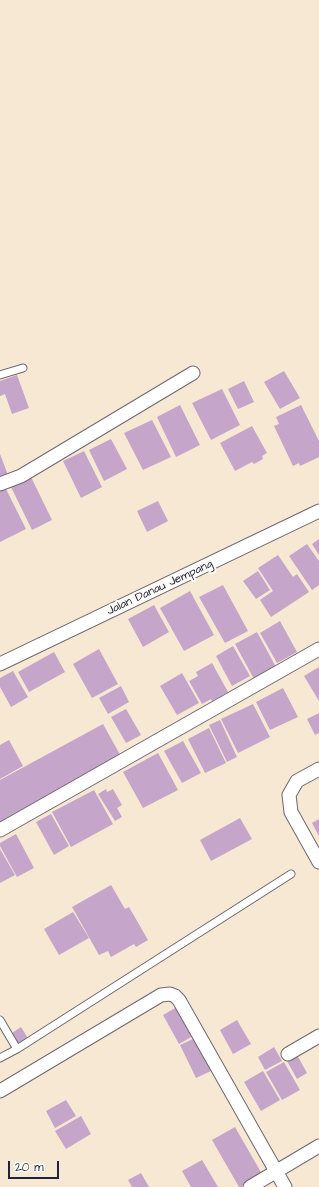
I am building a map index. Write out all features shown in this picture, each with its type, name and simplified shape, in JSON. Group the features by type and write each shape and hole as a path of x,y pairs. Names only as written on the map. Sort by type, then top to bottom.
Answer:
{"street":[{"path":"0,484 21,476 193,373"},
{"name":"Jalan Danau Jempang","path":"0,664 319,511"},
{"path":"0,830 319,649"},
{"path":"319,769 297,781 289,795 291,812 319,862"},
{"path":"0,1091 161,995 170,994 179,1000 285,1187"},
{"path":"288,1054 319,1036"},
{"path":"250,1187 319,1146"}],"lane":[{"path":"0,375 23,368"},
{"path":"0,1058 18,1049 291,874"},
{"path":"0,1020 18,1049"}],"building":[{"path":"284,371 300,398 280,409 264,382"},
{"path":"17,375 29,408 12,414 5,394 0,396 0,381"},
{"path":"244,381 254,402 238,409 228,389"},
{"path":"222,389 240,425 211,440 192,403"},
{"path":"180,405 200,445 176,457 157,417"},
{"path":"301,405 319,441 319,457 300,466 299,463 293,466 274,426 279,424 276,417"},
{"path":"152,420 171,457 143,470 124,433"},
{"path":"252,426 267,453 262,456 263,459 254,464 252,462 235,471 220,443"},
{"path":"111,439 127,469 104,481 89,450"},
{"path":"84,451 102,487 81,498 63,461"},
{"path":"0,454 8,475 0,478"},
{"path":"31,477 52,520 32,530 11,487"},
{"path":"5,487 26,529 0,542 0,490"},
{"path":"158,501 168,521 147,532 137,511"},
{"path":"319,539 319,555 312,544"},
{"path":"307,544 319,561 319,585 312,590 289,556"},
{"path":"278,555 293,577 297,574 309,592 271,617 260,600 273,591 258,568"},
{"path":"258,571 270,590 256,599 243,581"},
{"path":"223,585 248,631 225,643 199,597"},
{"path":"190,591 214,635 184,651 160,608"},
{"path":"154,605 169,632 143,647 128,619"},
{"path":"280,621 297,652 277,663 260,633"},
{"path":"257,632 276,667 254,679 235,644"},
{"path":"233,646 250,676 232,686 216,656"},
{"path":"99,649 118,684 92,698 73,664"},
{"path":"54,652 65,672 29,692 18,672"},
{"path":"212,663 228,692 212,701 211,699 202,704 189,681 198,676 196,672"},
{"path":"319,667 319,701 304,676"},
{"path":"13,671 28,697 11,707 0,687 0,678"},
{"path":"182,673 199,703 177,715 160,686"},
{"path":"121,686 129,702 108,714 99,698"},
{"path":"283,688 298,717 270,730 256,702"},
{"path":"253,704 270,737 238,753 221,719"},
{"path":"126,709 141,735 126,743 111,717"},
{"path":"319,713 319,733 315,735 307,719"},
{"path":"220,720 237,757 227,762 209,725"},
{"path":"103,724 123,760 0,828 0,780"},
{"path":"209,728 226,763 205,773 188,739"},
{"path":"9,740 23,766 0,779 0,745"},
{"path":"183,741 201,773 182,783 164,751"},
{"path":"158,753 178,790 143,808 123,772"},
{"path":"106,789 107,792 113,789 122,805 117,808 122,817 115,821 98,794"},
{"path":"94,790 113,824 71,847 52,812"},
{"path":"51,814 69,846 54,855 36,822"},
{"path":"240,818 252,839 211,861 200,840"},
{"path":"319,819 319,836 312,823"},
{"path":"16,834 34,868 17,877 0,846 0,843"},
{"path":"0,849 15,875 0,883"},
{"path":"111,885 125,909 129,907 148,940 136,947 134,944 111,957 108,951 99,955 72,907"},
{"path":"73,912 89,938 59,955 44,929"},
{"path":"177,1007 193,1036 179,1044 163,1015"},
{"path":"237,1020 251,1044 233,1054 220,1030"},
{"path":"21,1027 29,1040 20,1046 12,1033"},
{"path":"195,1038 211,1071 196,1078 180,1045"},
{"path":"274,1047 282,1061 265,1070 258,1057"},
{"path":"297,1055 307,1073 297,1079 287,1061"},
{"path":"284,1062 300,1090 282,1100 266,1072"},
{"path":"263,1071 280,1100 261,1111 244,1082"},
{"path":"66,1100 76,1116 55,1128 46,1111"},
{"path":"81,1116 91,1134 66,1149 55,1131"},
{"path":"235,1127 262,1174 241,1187 239,1187 212,1140"},
{"path":"202,1160 218,1187 191,1187 182,1171"},
{"path":"141,1173 149,1187 132,1187 128,1180"}]}
